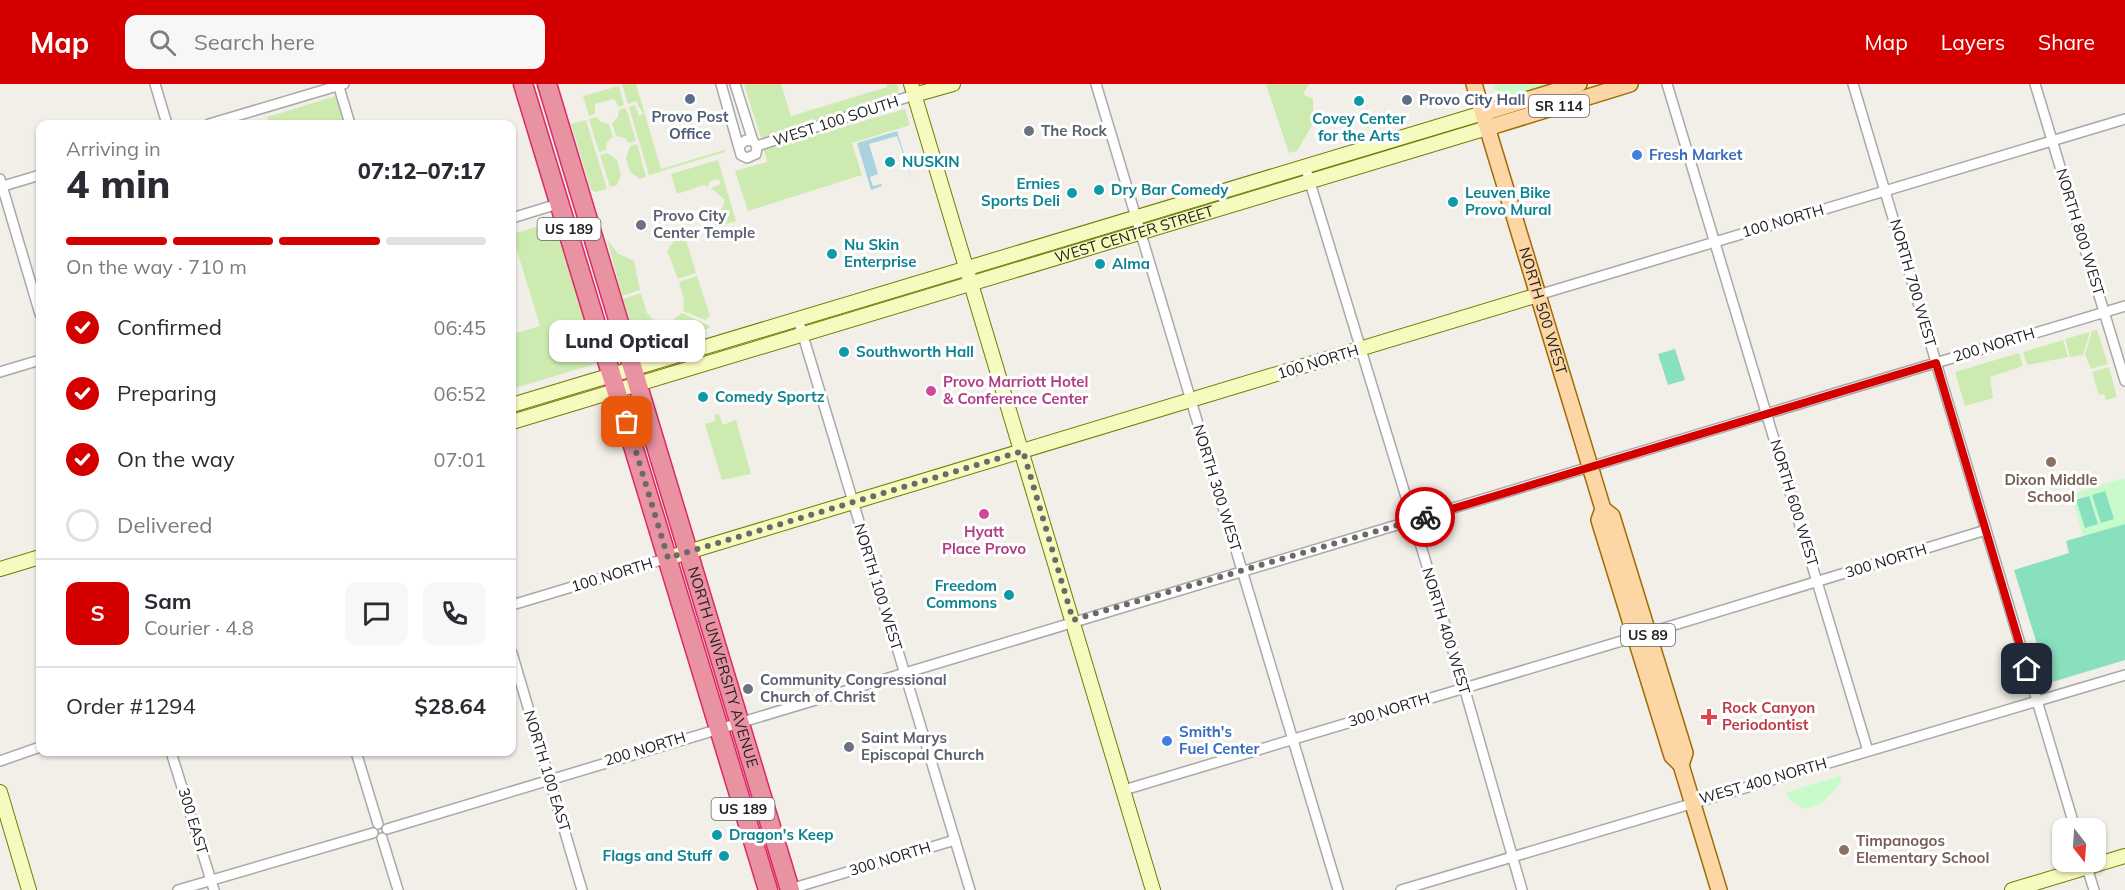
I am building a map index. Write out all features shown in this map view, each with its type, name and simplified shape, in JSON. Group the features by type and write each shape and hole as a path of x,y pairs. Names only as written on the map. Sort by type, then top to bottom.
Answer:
{"highway":[{"name":"US 189","path":"523,84 615,382"},
{"name":"US 189","path":"548,84 635,376"},
{"name":"NORTH UNIVERSITY AVENUE","path":"635,376 790,890"},
{"name":"NORTH UNIVERSITY AVENUE","path":"615,382 768,890"}],"main road":[{"path":"953,84 913,90 973,283 1153,890"},
{"name":"US 89","path":"1474,84 1483,113"},
{"name":"WEST CENTER STREET","path":"635,376 803,334 973,283 1305,166 1579,84"},
{"name":"WEST CENTER STREET","path":"635,376 798,319 968,267 1310,182 1630,84"},
{"name":"NORTH 500 WEST","path":"1483,113 1603,509 1612,516 1641,635 1685,753 1681,765 1719,890"},
{"name":"100 NORTH","path":"668,558 1538,295"},
{"path":"516,404 635,376"},
{"path":"516,420 615,382"},
{"path":"0,569 36,557"},
{"path":"0,792 29,890"},
{"path":"2106,860 2125,856"},
{"path":"2012,890 2065,872"}],"street":[{"path":"155,84 166,120"},
{"path":"721,84 741,155 747,158 754,156 755,144 735,84"},
{"name":"NORTH 300 WEST","path":"1096,84 1338,890"},
{"name":"NORTH 600 WEST","path":"1667,84 1868,751"},
{"name":"NORTH 700 WEST","path":"1853,84 2072,818"},
{"name":"NORTH 800 WEST","path":"2035,84 2125,381"},
{"path":"222,120 340,85 349,120"},
{"name":"WEST 100 SOUTH","path":"755,144 913,90"},
{"name":"100 NORTH","path":"1538,295 2125,119"},
{"path":"740,145 746,140 755,144"},
{"name":"NORTH 400 WEST","path":"1305,166 1464,687 1522,890"},
{"path":"36,176 1,184 36,301"},
{"path":"516,217 561,203"},
{"name":"200 NORTH","path":"178,890 212,885 549,778 2125,306"},
{"name":"NORTH 100 WEST","path":"798,319 970,890"},
{"path":"0,372 36,361"},
{"name":"300 NORTH","path":"1124,790 1986,530"},
{"name":"100 NORTH","path":"516,604 668,558"},
{"name":"NORTH 100 EAST","path":"516,667 582,890"},
{"name":"WEST 400 NORTH","path":"1401,890 2125,675"},
{"path":"0,761 36,748"},
{"name":"300 EAST","path":"172,756 212,885"},
{"path":"357,756 398,890"},
{"name":"300 NORTH","path":"790,890 955,840"},
{"path":"2088,872 2094,890"}],"green space":[{"path":"622,84 636,84 661,169 724,150 725,152 649,175 629,107 635,105 639,116 643,114 636,101 628,104"},
{"path":"744,84 781,84 791,116 887,87 887,84 897,84 899,91 895,97 761,138"},
{"path":"1266,84 1309,84 1303,94 1313,99 1313,110 1318,115 1297,151 1289,153"},
{"path":"1493,84 1553,84 1499,101"},
{"path":"619,86 624,105 619,107 614,99 595,104 595,114 589,116 583,96"},
{"path":"336,96 344,120 268,120 267,117"},
{"path":"626,108 636,141 629,143 625,138 616,136 612,123 618,117 619,110"},
{"path":"905,109 910,125 852,143 862,175 748,211 735,171 767,162 764,150"},
{"path":"596,117 601,122 609,124 613,137 607,142 606,150 599,152 589,119"},
{"path":"586,120 607,189 595,192 591,190 571,124"},
{"path":"637,144 646,177 640,179 630,172 626,158 630,146"},
{"path":"607,153 617,160 621,175 617,185 610,187 600,155"},
{"path":"718,160 736,221 690,235 688,231 716,223 725,200 711,188 720,184 719,179 710,181 708,187 704,185 677,194 671,174"},
{"path":"557,221 602,362 516,388 516,333 540,326 516,247 516,233"},
{"path":"682,226 696,273 678,279 667,251 675,240 678,227"},
{"path":"607,239 617,253 634,261 640,290 622,296"},
{"path":"697,276 710,316 705,320 683,311 684,300 679,282"},
{"path":"641,293 647,313 654,320 642,344 637,345 623,299"},
{"path":"682,313 710,328 677,338 672,321"},
{"path":"657,321 669,322 674,339 648,348 645,343"},
{"path":"2097,330 2108,364 2091,369 2085,354 2092,331"},
{"path":"2090,332 2083,355 2070,357 2065,339"},
{"path":"2063,340 2068,357 2027,365 2023,352"},
{"path":"1675,349 1685,380 1668,385 1658,354"},
{"path":"2019,353 2023,366 1990,377 1993,398 1965,406 1955,372"},
{"path":"2109,367 2117,397 2106,400 2104,394 2099,395 2092,372"},
{"path":"719,414 723,425 736,420 751,474 722,480 705,424 716,421 714,415"},
{"path":"2125,478 2125,524 2083,536 2071,494"},
{"path":"2105,491 2114,519 2101,523 2092,495"},
{"path":"2089,496 2098,524 2085,528 2076,500"},
{"path":"2125,524 2125,660 2049,683 2014,570 2069,553 2066,541"},
{"path":"1840,776 1841,782 1825,800 1816,806 1803,809 1789,799 1787,792"}],"water":[{"path":"897,131 913,182 897,136 869,144 878,174 870,177 873,186 881,184 882,186 871,190 857,143"}],"way so far":[{"path":"627,422 668,558 1023,451 1073,620 1425,517"}],"place":[{"name":"Provo Post Office","path":"690,99"},
{"name":"Provo City Hall","path":"1407,100"},
{"name":"Covey Center for the Arts","path":"1359,101"},
{"name":"The Rock","path":"1029,131"},
{"name":"Fresh Market","path":"1637,155"},
{"name":"NUSKIN","path":"890,162"},
{"name":"Dry Bar Comedy","path":"1099,190"},
{"name":"Ernies Sports Deli","path":"1072,193"},
{"name":"Leuven Bike Provo Mural","path":"1453,202"},
{"name":"Provo City Center Temple","path":"641,225"},
{"name":"Nu Skin Enterprise","path":"832,254"},
{"name":"Alma","path":"1100,264"},
{"name":"Southworth Hall","path":"844,352"},
{"name":"Provo Marriott Hotel & Conference Center","path":"931,391"},
{"name":"Comedy Sportz","path":"703,397"},
{"name":"Lund Optical","path":"627,422"},
{"name":"Dixon Middle School","path":"2051,462"},
{"name":"Hyatt Place Provo","path":"984,514"},
{"name":"Freedom Commons","path":"1009,595"},
{"name":"Community Congressional Church of Christ","path":"748,689"},
{"name":"Rock Canyon Periodontist","path":"1709,717"},
{"name":"Smith's Fuel Center","path":"1167,741"},
{"name":"Saint Marys Episcopal Church","path":"849,747"},
{"name":"Dragon's Keep","path":"717,835"},
{"name":"Timpanogos Elementary School","path":"1844,850"},
{"name":"Flags and Stuff","path":"724,856"}],"route":[{"path":"1425,517 1936,363 2027,669"}]}
